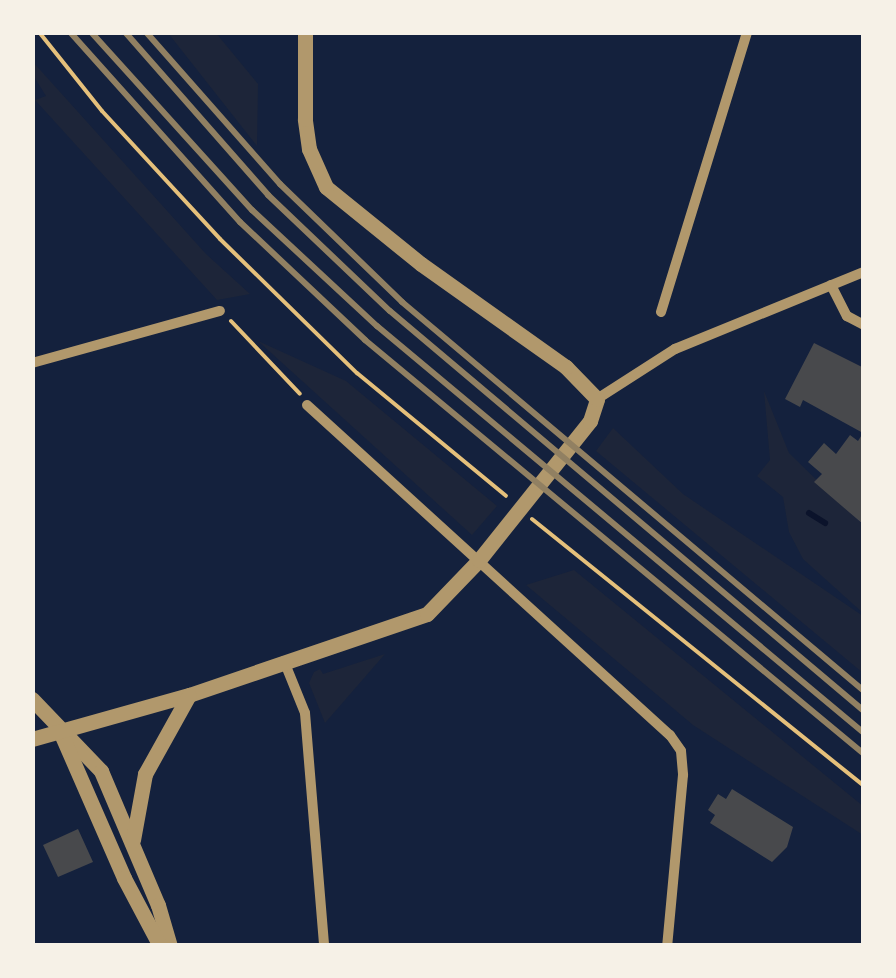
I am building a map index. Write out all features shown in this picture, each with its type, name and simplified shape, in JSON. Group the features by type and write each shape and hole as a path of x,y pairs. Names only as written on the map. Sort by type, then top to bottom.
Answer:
{"street":[{"path":"305,32 309,149 326,187 421,264 566,366 597,399"},
{"path":"661,312 747,32"},
{"path":"32,739 188,695 428,614 519,515 582,436 597,399 676,349 864,272"},
{"path":"831,285 847,316 864,325"},
{"path":"32,364 220,311"},
{"path":"307,405 670,735 680,751 683,775 668,946"},
{"path":"284,661 305,713 324,946"},
{"path":"133,844 145,774 188,695"},
{"path":"32,699 101,771 170,946"},
{"path":"60,732 102,830 160,946"}],"path":[{"path":"38,32 102,111 208,226 357,373 509,500"},
{"path":"220,311 292,384 307,405"},
{"path":"519,515 558,540 864,786"}],"shaded area":[{"path":"168,33 216,33 258,84 257,146"},
{"path":"33,62 206,254 250,294 217,300 35,100 46,96 33,75"},
{"path":"258,341 346,381 497,506 472,535"},
{"path":"764,391 789,453 863,525 863,613 803,559 789,532 783,497 757,476 770,460"},
{"path":"613,428 683,494 863,616 863,673 596,451"},
{"path":"574,570 863,806 863,835 693,725 526,585"},
{"path":"385,654 325,723 309,683 314,672 320,669 323,674"}],"building":[{"path":"814,343 864,368 864,525 814,482 822,474 808,462 824,443 836,454 850,435 858,441 863,433 803,400 800,407 785,399"},
{"path":"732,789 793,827 787,847 772,862 710,823 715,815 708,810 718,794 726,799"},
{"path":"78,829 93,862 58,877 43,845"}],"waterway":[{"path":"809,513 825,523"}],"railway":[{"path":"70,32 240,222 365,340 864,754"},
{"path":"91,32 252,210 377,326 864,733"},
{"path":"125,32 268,195 390,311 864,711"},
{"path":"146,32 280,184 402,302 864,691"}]}
